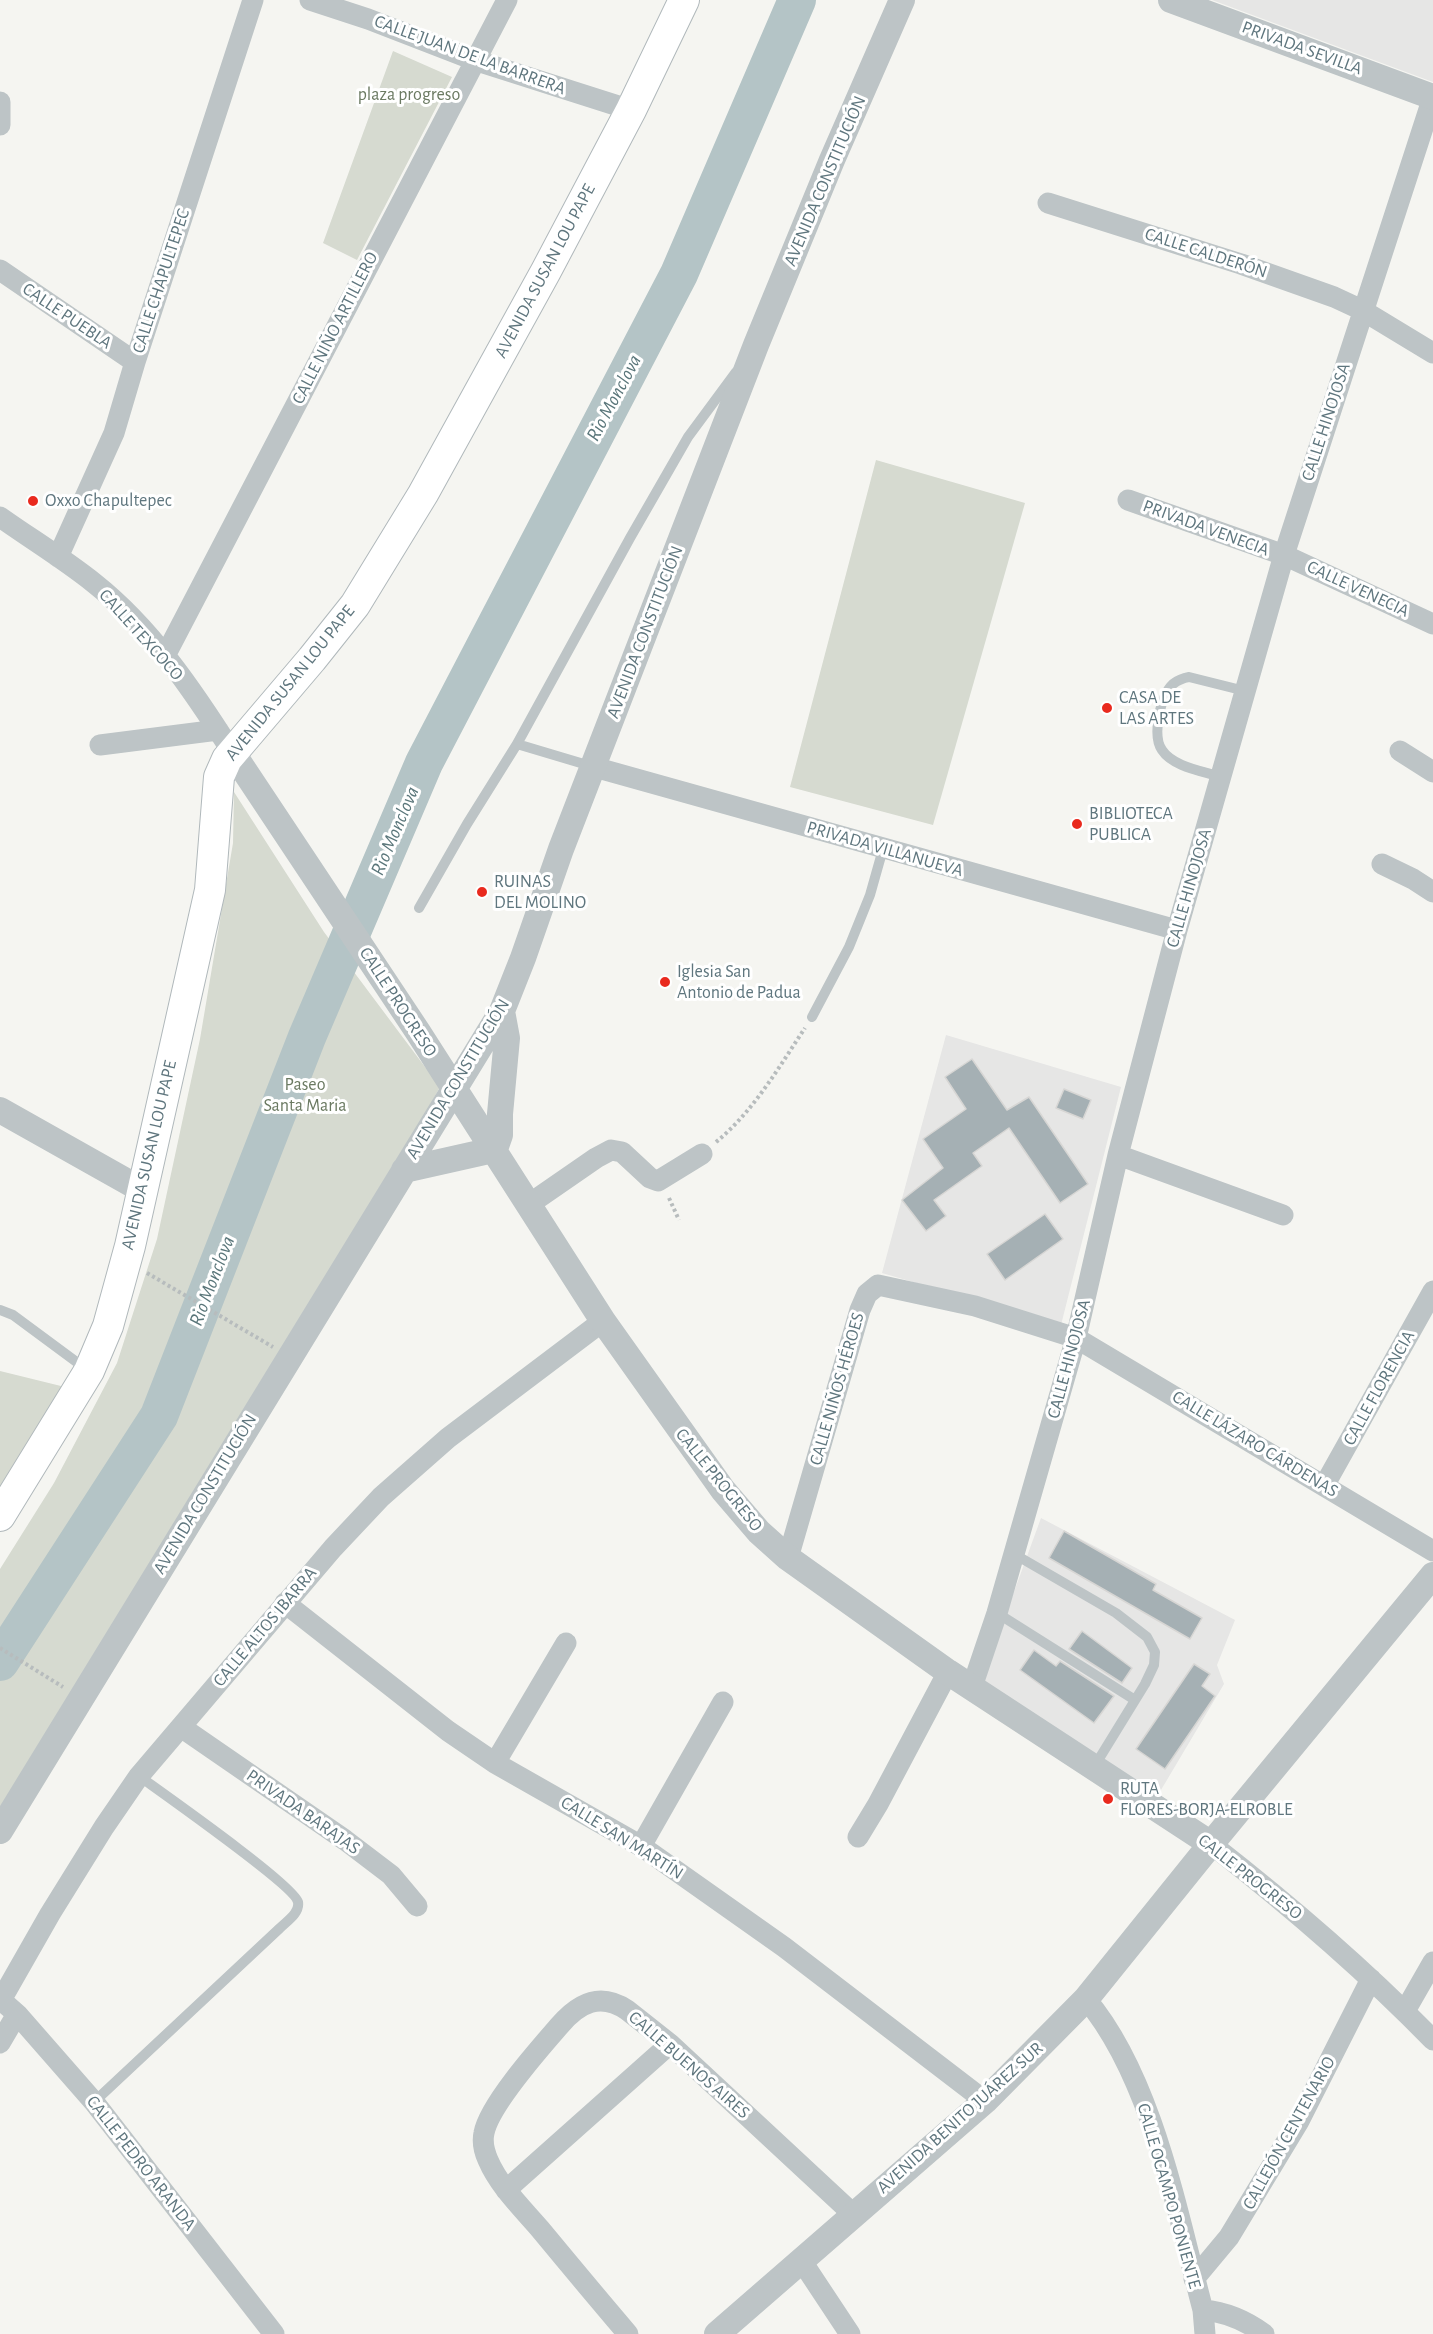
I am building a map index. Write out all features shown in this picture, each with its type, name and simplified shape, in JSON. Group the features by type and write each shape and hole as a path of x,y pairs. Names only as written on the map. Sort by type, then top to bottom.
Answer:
{"main road":[{"name":"AVENIDA SUSAN LOU PAPE","path":"0,1516 89,1371 108,1326 126,1261 210,890 219,777 225,741 312,659 355,605 434,475 546,271 631,110 684,0"}],"street":[{"name":"CALLE CHAPULTEPEC","path":"58,557 77,520 114,433 253,0"},
{"name":"CALLE JUAN DE LA BARRERA","path":"310,0 371,9 474,60 631,110"},
{"name":"CALLE NIÑO ARTILLERO","path":"165,656 507,0"},
{"name":"AVENIDA CONSTITUCIÓN","path":"0,1831 502,1011 756,345 832,160 902,0"},
{"name":"PRIVADA SEVILLA","path":"1172,0 1433,97"},
{"name":"CALLE HINOJOSA","path":"972,1687 997,1613 1076,1338 1118,1155 1177,930 1284,555 1433,97"},
{"path":"0,102 0,125"},
{"name":"CALLE CALDERÓN","path":"1048,203 1241,264 1334,297 1362,310 1433,353"},
{"name":"CALLE PUEBLA","path":"0,270 135,363"},
{"name":"PRIVADA VENECIA","path":"1128,500 1284,555"},
{"name":"CALLE TEXCOCO","path":"3,525 58,557 94,583 133,619 165,656 225,741"},
{"name":"CALLE VENECIA","path":"1284,555 1433,624"},
{"path":"100,745 225,741"},
{"name":"CALLE PROGRESO","path":"225,741 454,1088 603,1321 723,1490 759,1532 788,1558 948,1672 1211,1844 1288,1905 1371,1978 1433,2040"},
{"path":"1400,751 1433,772"},
{"name":"PRIVADA VILLANUEVA","path":"594,767 1177,930"},
{"path":"1382,864 1433,892"},
{"path":"404,1170 494,1151 500,1136 507,1038 502,1011"},
{"path":"0,1110 142,1190"},
{"path":"528,1205 611,1150 622,1152 654,1181 661,1181 702,1154"},
{"path":"1118,1155 1283,1215"},
{"name":"CALLE NIÑOS HÉROES","path":"788,1558 860,1310 867,1294 876,1285 890,1286 975,1306 1076,1338"},
{"name":"CALLE FLORENCIA","path":"1324,1486 1433,1291"},
{"name":"CALLE ALTOS IBARRA","path":"0,2043 6,2004 50,1914 139,1776 285,1603 381,1497 448,1438 603,1321"},
{"name":"CALLE LÁZARO CÁRDENAS","path":"1076,1338 1433,1551"},
{"name":"AVENIDA BENITO JUÁREZ SUR","path":"717,2334 985,2101 1086,1999 1433,1575"},
{"name":"CALLE SAN MARTÍN","path":"285,1603 394,1691 448,1731 495,1763 641,1846 784,1947 985,2101"},
{"path":"495,1763 566,1643"},
{"path":"858,1837 948,1672"},
{"path":"641,1846 723,1702"},
{"name":"PRIVADA BARAJAS","path":"181,1727 391,1875 417,1906"},
{"path":"1405,2011 1433,1962"},
{"name":"CALLEJÓN CENTENARIO","path":"1194,2279 1229,2237 1299,2121 1371,1978"},
{"name":"CALLE BUENOS AIRES","path":"628,2334 506,2190 484,2148 484,2130 494,2111 525,2066 562,2022 583,2006 600,1999 620,2005 670,2044 853,2214"},
{"name":"CALLE OCAMPO PONIENTE","path":"1086,1999 1112,2033 1131,2073 1158,2145 1203,2310 1205,2334"},
{"name":"CALLE PEDRO ARANDA","path":"6,2004 94,2102 274,2334"},
{"path":"506,2190 670,2044"},
{"path":"801,2260 850,2334"},
{"path":"1203,2310 1218,2311 1237,2318 1263,2334"}],"lane":[{"path":"419,908 467,824 517,744 688,438 756,345"},
{"path":"1221,777 1180,764 1162,751 1157,740 1159,716 1169,688 1182,678 1190,677 1245,691"},
{"path":"517,744 594,767"},
{"path":"812,1017 849,947 870,896 883,849"},
{"path":"0,1310 13,1315 89,1371"},
{"path":"1014,1554 1116,1613 1147,1637 1155,1652 1154,1665 1094,1767"},
{"path":"997,1613 1135,1700"},
{"path":"94,2102 280,1928 296,1912 298,1905 296,1897 272,1874 139,1776"}],"path":[{"path":"702,1154 728,1132 753,1102 812,1017"},
{"path":"661,1181 679,1220"},
{"path":"126,1261 289,1356"},
{"path":"0,1648 81,1698"}],"shaded area":[{"path":"1212,0 1433,0 1433,82"},
{"path":"946,1035 1121,1087 1061,1325 882,1273"},
{"path":"1041,1518 1235,1620 1217,1665 1224,1684 1158,1795 981,1682"}],"green space":[{"name":"plaza progreso","path":"393,51 452,77 357,260 323,243"},
{"path":"876,460 1025,503 933,825 790,787"},
{"name":"Paseo Santa Maria","path":"234,792 324,932 440,1087 366,1219 0,1817 0,1569 54,1483 117,1363 157,1239 200,1039 233,843"},
{"path":"0,1371 65,1387 0,1488"}],"building":[{"path":"972,1059 1007,1110 1029,1097 1088,1184 1060,1203 1009,1128 973,1153 982,1166 934,1200 946,1216 926,1231 902,1200 943,1168 923,1139 966,1109 945,1077"},
{"path":"1064,1089 1091,1100 1083,1119 1056,1108"},
{"path":"1045,1214 1063,1239 1005,1280 987,1254"},
{"path":"1064,1531 1156,1584 1153,1590 1202,1618 1190,1639 1049,1558"},
{"path":"1082,1631 1132,1668 1122,1683 1069,1649"},
{"path":"1034,1650 1056,1666 1060,1661 1114,1696 1094,1723 1020,1670"},
{"path":"1194,1664 1210,1674 1202,1686 1215,1696 1165,1769 1136,1749"}],"waterway":[{"name":"Rio Monclova","path":"0,1662 159,1416 307,1037 424,763 679,274 797,0"}],"place":[{"name":"Oxxo Chapultepec","path":"33,501"},
{"name":"CASA DE LAS ARTES","path":"1107,708"},
{"name":"BIBLIOTECA PUBLICA","path":"1077,824"},
{"name":"RUINAS DEL MOLINO","path":"482,892"},
{"name":"Iglesia San Antonio de Padua","path":"665,982"},
{"name":"RUTA FLORES-BORJA-ELROBLE","path":"1108,1799"}]}
